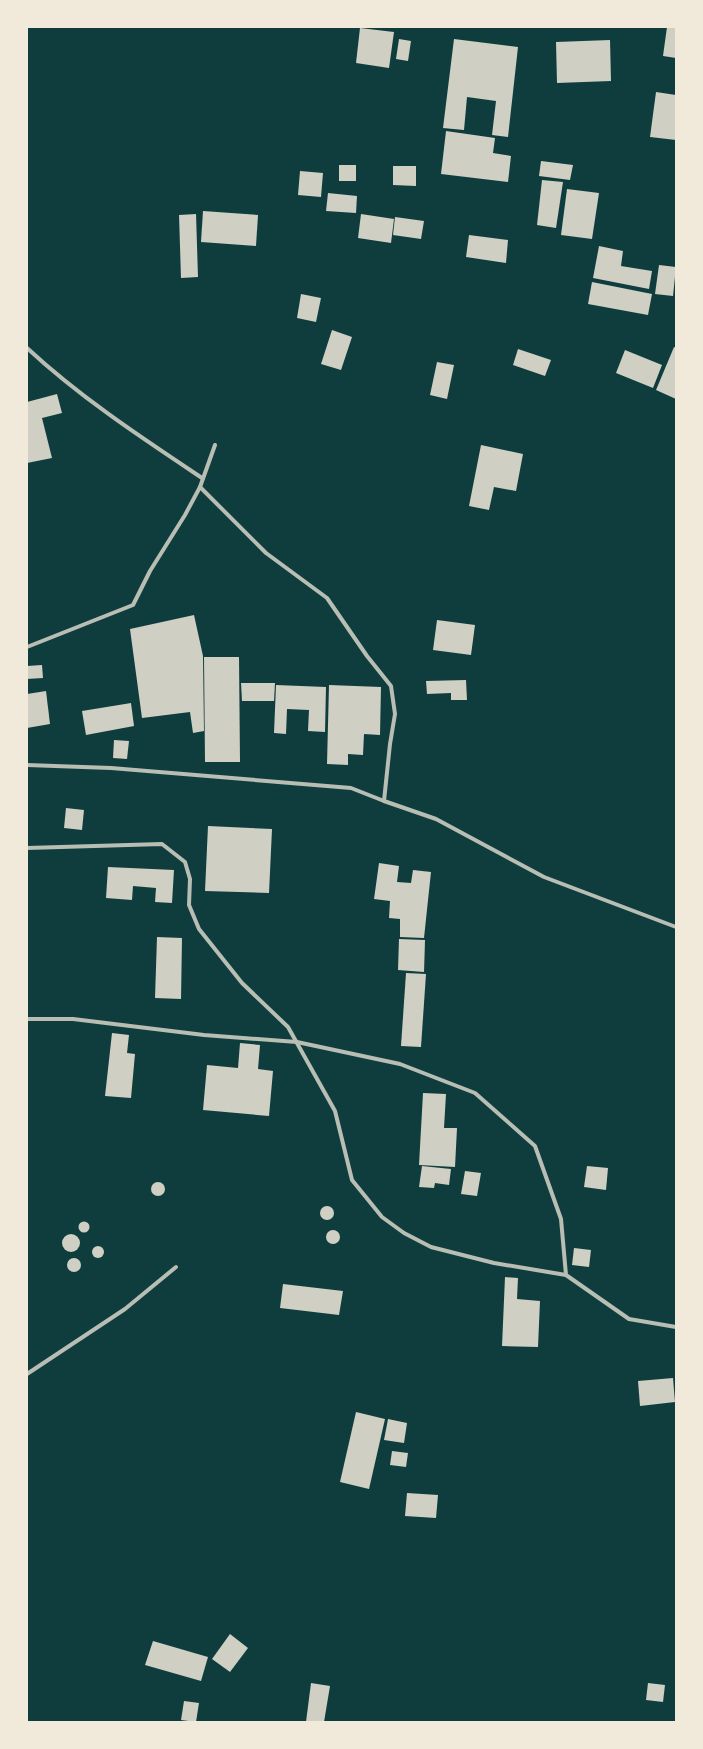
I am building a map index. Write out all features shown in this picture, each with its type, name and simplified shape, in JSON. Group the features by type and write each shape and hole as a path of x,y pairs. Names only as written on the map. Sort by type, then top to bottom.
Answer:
{"street":[{"path":"27,348 54,374 138,435 202,478"},
{"path":"27,647 133,605 150,571 185,515 200,487 215,445"},
{"path":"200,487 266,553 327,598 367,656 390,686 396,714 390,744 384,801"},
{"path":"27,764 111,768 351,788 436,819 544,877 676,927"},
{"path":"27,848 162,844 185,862 190,880 189,905 199,929 242,983 288,1027 335,1111 352,1180 382,1217 404,1233 431,1247 494,1263 566,1275 629,1319 676,1327"},
{"path":"27,1019 73,1019 204,1035 296,1042 400,1064 475,1093 535,1146 561,1219 566,1275"},
{"path":"27,1374 126,1309 176,1267"}],"building":[{"path":"667,27 676,27 676,58 663,56"},
{"path":"360,28 394,32 389,68 356,63"},
{"path":"399,39 411,41 408,61 396,59"},
{"path":"454,39 518,47 508,137 492,135 496,101 467,97 464,130 443,128"},
{"path":"610,40 611,81 557,83 556,42"},
{"path":"656,92 676,95 676,140 650,137"},
{"path":"446,131 495,138 493,153 511,156 508,182 441,174"},
{"path":"541,161 573,165 570,180 539,176"},
{"path":"339,165 356,165 356,181 339,181"},
{"path":"393,166 416,166 416,186 393,185"},
{"path":"300,171 323,173 321,197 298,195"},
{"path":"542,180 563,182 556,228 537,225"},
{"path":"567,189 599,193 592,239 561,235"},
{"path":"328,193 357,196 356,213 326,211"},
{"path":"203,211 258,215 256,246 201,242"},
{"path":"196,214 198,277 181,278 179,215"},
{"path":"361,214 394,219 391,243 358,238"},
{"path":"395,217 424,221 421,239 393,235"},
{"path":"469,235 508,240 506,263 466,257"},
{"path":"599,246 623,251 621,266 652,271 649,289 593,278"},
{"path":"659,265 676,267 673,296 655,294"},
{"path":"592,282 652,294 648,315 588,304"},
{"path":"301,294 321,298 316,322 297,318"},
{"path":"332,330 352,337 341,370 321,364"},
{"path":"674,347 676,348 676,399 656,390"},
{"path":"518,349 551,360 545,376 513,365"},
{"path":"625,350 662,365 653,388 616,373"},
{"path":"437,362 454,365 447,399 430,395"},
{"path":"57,394 62,413 42,418 52,458 27,463 27,402"},
{"path":"481,445 523,454 516,491 494,487 489,510 469,506"},
{"path":"194,615 203,656 204,731 193,733 190,712 142,718 130,629"},
{"path":"437,620 475,625 471,655 433,650"},
{"path":"204,657 239,657 240,762 205,762"},
{"path":"42,665 43,678 27,679 27,666"},
{"path":"466,680 467,700 451,700 451,693 427,694 426,681"},
{"path":"241,683 275,683 274,701 242,701"},
{"path":"276,685 326,687 325,732 308,731 309,710 287,709 286,734 274,733"},
{"path":"329,685 381,687 380,735 364,734 363,755 348,754 348,765 327,764"},
{"path":"46,691 50,724 27,728 27,694"},
{"path":"131,703 134,726 86,735 82,711"},
{"path":"114,740 129,741 127,759 113,758"},
{"path":"66,808 84,810 82,830 64,828"},
{"path":"208,826 272,829 269,893 205,891"},
{"path":"379,863 399,866 397,882 411,883 413,870 431,872 424,938 400,937 400,919 389,918 390,901 374,899"},
{"path":"108,867 174,870 172,903 155,902 156,888 133,886 132,900 106,898"},
{"path":"157,937 182,938 181,999 155,998"},
{"path":"399,939 425,940 424,972 398,970"},
{"path":"406,973 426,974 421,1047 401,1046"},
{"path":"112,1033 129,1035 127,1053 135,1054 131,1098 105,1096"},
{"path":"240,1043 260,1045 258,1069 273,1071 269,1116 203,1110 207,1065 238,1068"},
{"path":"423,1093 446,1094 444,1128 457,1128 455,1167 419,1165"},
{"path":"422,1166 451,1169 449,1185 435,1183 434,1188 419,1187"},
{"path":"587,1166 608,1168 606,1190 584,1187"},
{"path":"465,1171 481,1173 477,1196 461,1194"},
{"path":"158,1182 163,1184 165,1189 163,1194 158,1196 153,1194 151,1189 153,1184"},
{"path":"327,1206 332,1208 334,1213 332,1218 327,1220 322,1218 320,1213 322,1208"},
{"path":"82,1222 86,1222 88,1223 88,1231 82,1232 79,1229 79,1225"},
{"path":"330,1230 336,1230 340,1234 340,1240 336,1244 330,1244 326,1240 326,1234"},
{"path":"71,1234 77,1237 80,1243 77,1249 71,1252 65,1249 62,1243 65,1237"},
{"path":"96,1246 100,1246 104,1252 100,1258 96,1258 92,1254 92,1250"},
{"path":"574,1248 591,1250 589,1267 572,1265"},
{"path":"71,1258 77,1258 81,1262 81,1268 77,1272 71,1272 67,1268 67,1262"},
{"path":"505,1277 518,1278 517,1299 540,1301 538,1347 502,1346"},
{"path":"283,1284 343,1291 339,1315 280,1308"},
{"path":"673,1378 675,1402 640,1406 638,1381"},
{"path":"356,1412 385,1419 369,1489 340,1482"},
{"path":"388,1419 407,1423 404,1443 384,1440"},
{"path":"392,1451 408,1453 406,1467 390,1465"},
{"path":"407,1493 438,1495 436,1518 405,1516"},
{"path":"230,1634 248,1648 230,1672 212,1659"},
{"path":"153,1641 208,1657 201,1681 145,1665"},
{"path":"311,1683 330,1686 324,1722 306,1722"},
{"path":"648,1683 665,1685 663,1702 646,1700"},
{"path":"184,1701 199,1703 196,1722 181,1720"}]}
